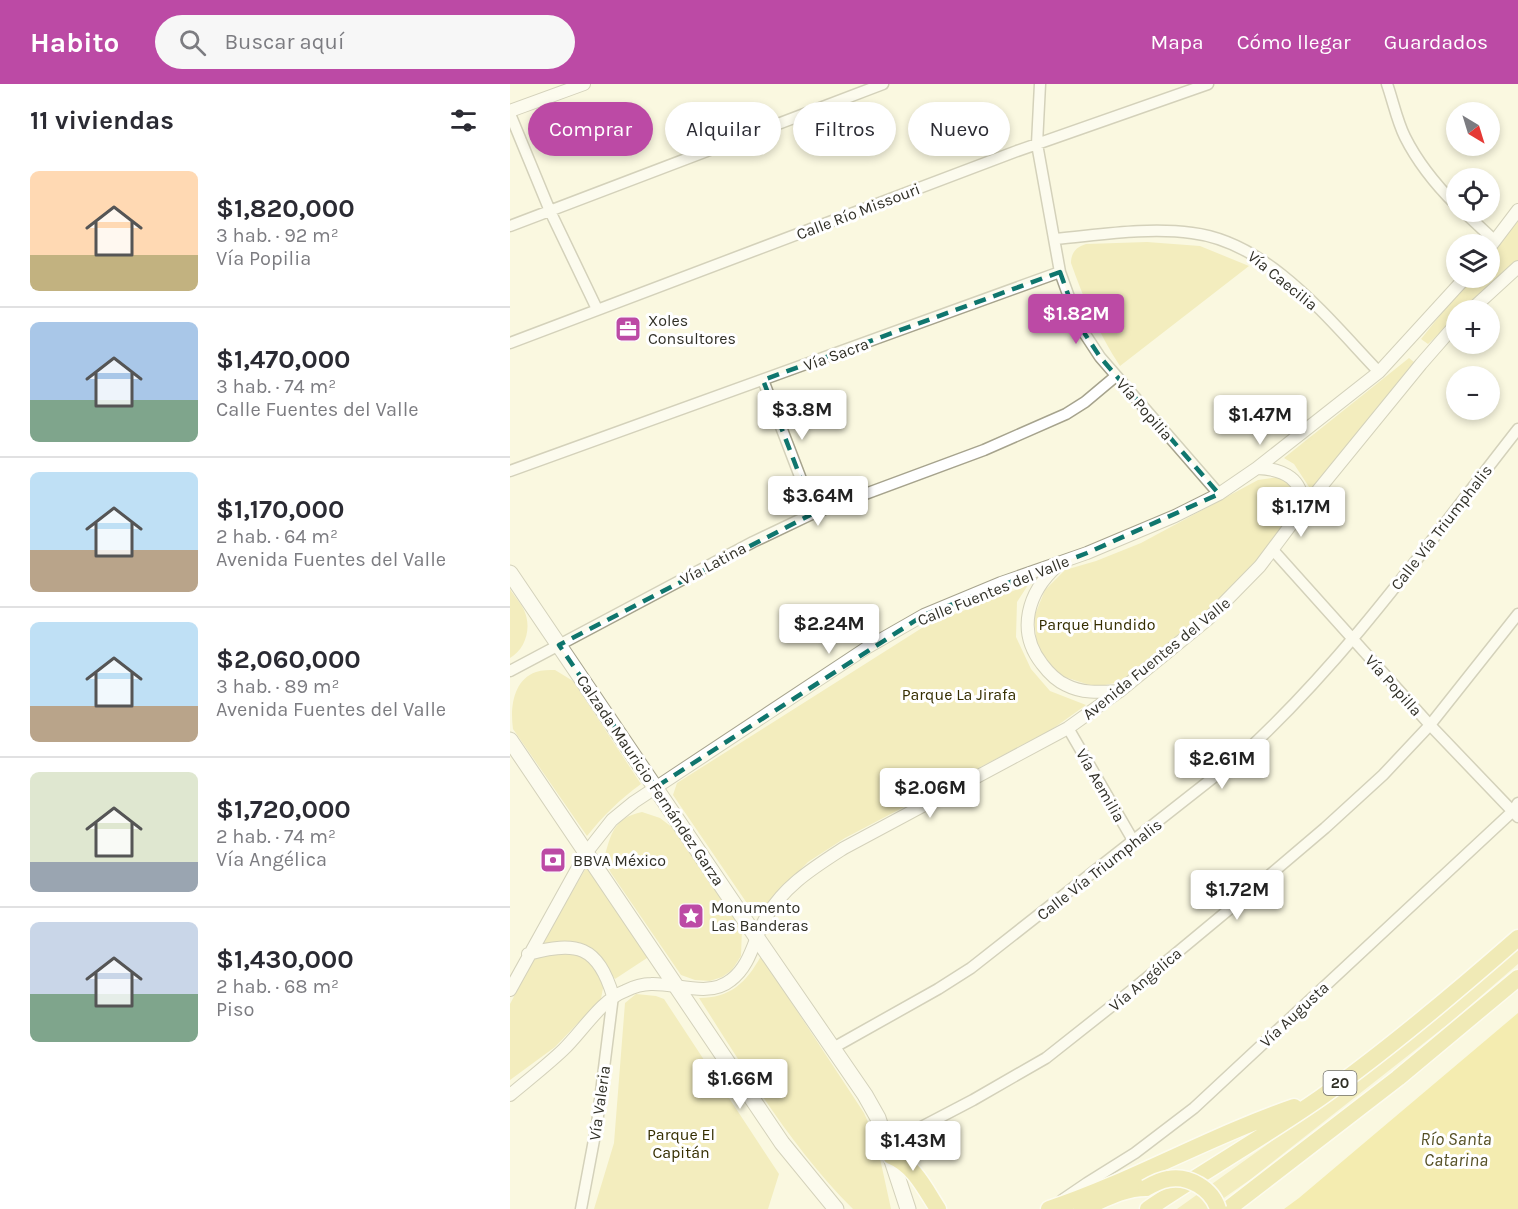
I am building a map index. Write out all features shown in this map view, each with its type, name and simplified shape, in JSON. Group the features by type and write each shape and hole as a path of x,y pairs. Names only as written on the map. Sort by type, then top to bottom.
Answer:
{"main road":[{"name":"Calzada Mauricio Fernández Garza","path":"510,573 865,1095 878,1118 908,1209"},
{"path":"510,740 782,1143 836,1209"},
{"name":"20","path":"1149,1208 1317,1099 1377,1057 1518,938"},
{"name":"20","path":"1228,1209 1398,1078 1518,978"},
{"path":"1052,1208 1182,1154 1232,1130 1317,1099"},
{"path":"889,1151 906,1163 938,1209"},
{"path":"1106,1209 1170,1178 1198,1184 1216,1203 1218,1209"},
{"path":"920,1182 930,1209"},
{"path":"1082,1209 1122,1192 1135,1188 1146,1188"}],"street":[{"path":"584,84 510,113 550,211 597,309"},
{"path":"510,226 883,84"},
{"name":"Vía Popilia","path":"1040,84 1036,144 1060,272 1079,325 1100,357 1219,494"},
{"name":"Calle Río Missouri","path":"510,343 1036,144 1208,84"},
{"path":"1387,84 1404,135 1428,174 1446,194"},
{"path":"1500,234 1518,210"},
{"path":"1473,222 1483,234"},
{"name":"Vía Caecilia","path":"1055,239 1171,231 1195,233 1226,241 1269,265 1295,286 1379,372"},
{"path":"1482,300 1518,267"},
{"name":"Vía Sacra","path":"510,471 1060,272"},
{"name":"Calle Fuentes del Valle","path":"510,990 586,853 612,820 656,787 868,647 924,615 1175,516 1219,494 1257,468 1379,372 1413,354 1458,288"},
{"name":"Avenida Fuentes del Valle","path":"510,1095 563,1050 613,996 645,984 706,989 719,987 731,981 743,968 764,921 777,902 791,885 809,871 844,848 1068,728 1121,690 1208,619 1248,581 1273,550 1413,354 1446,331"},
{"name":"Vía Latina","path":"510,671 753,542 814,513 984,450 1066,414 1085,402 1116,376"},
{"path":"763,380 814,513"},
{"name":"Calle Vía Triumphalis","path":"833,1048 971,968 1242,755 1275,725 1354,638 1518,429"},
{"path":"1257,468 1271,468 1288,475 1301,491 1302,510"},
{"name":"Vía Popilla","path":"1273,550 1430,725 1516,810"},
{"path":"1062,562 1044,578 1034,595 1027,615 1027,634 1032,649 1049,672 1065,685 1097,692 1121,690"},
{"name":"Vía Angélica","path":"889,1151 1046,1058 1078,1034 1325,828 1383,775 1430,725 1518,614"},
{"name":"Vía Aemilia","path":"1068,728 1134,842"},
{"name":"Vía Augusta","path":"1052,1208 1073,1191 1135,1153 1194,1108 1516,810"},
{"path":"528,954 565,947 582,950 596,961 613,996"},
{"name":"Vía Valeria","path":"581,1209 597,1124 613,996"}],"highlighted area":[{"path":"1060,272 1079,325 1100,357 1219,494 1087,553 924,615 656,787 559,645 814,513 763,380"}],"green space":[{"path":"1518,218 1518,261 1500,277 1500,240"},
{"path":"1147,242 1200,246 1249,266 1120,366 1092,316 1071,259 1079,247 1086,244"},
{"path":"1462,288 1488,288 1475,300 1452,300"},
{"path":"1446,308 1446,327 1428,344 1421,339"},
{"path":"1409,358 1414,362 1311,490 1294,464 1284,458"},
{"name":"Parque Hundido","path":"1280,477 1289,483 1298,494 1295,512 1246,578 1158,654 1119,682 1096,687 1058,675 1037,646 1034,617 1045,590 1065,570 1096,561 1141,543 1258,480"},
{"name":"Parque La Jirafa","path":"1028,585 1017,602 1016,637 1031,669 1050,691 1086,705 1051,730 845,838 808,862 755,915 673,795 677,783 925,626"},
{"path":"510,589 523,607 527,630 524,643 510,658"},
{"path":"555,670 573,681 641,784 612,808 587,836 513,729 513,704 522,681 536,672"},
{"path":"642,812 660,818 673,828 742,928 741,956 732,970 722,977 710,981 695,980 681,975 611,873 604,859 615,828 625,818"},
{"path":"589,867 650,956 615,979 600,958 587,947 570,944 544,946 542,943 586,868"},
{"path":"1518,950 1518,964 1452,1021 1251,1179 1208,1209 1177,1209 1350,1085"},
{"path":"574,952 587,959 602,978 601,999 555,1047 510,1080 510,1004 533,960 546,953"},
{"path":"761,956 864,1113 876,1140 891,1209 853,1209 831,1185 770,1108 699,998 720,995 736,987 749,974"},
{"name":"Parque El Capitán","path":"636,994 664,999 779,1174 768,1209 594,1209 614,1143 625,1003"}],"water":[{"name":"Río Santa Catarina","path":"1518,1013 1518,1209 1284,1209 1299,1198"}],"place":[{"name":"Xoles Consultores","path":"628,329"},
{"name":"BBVA México","path":"553,860"},
{"name":"Monumento Las Banderas","path":"691,916"}]}
